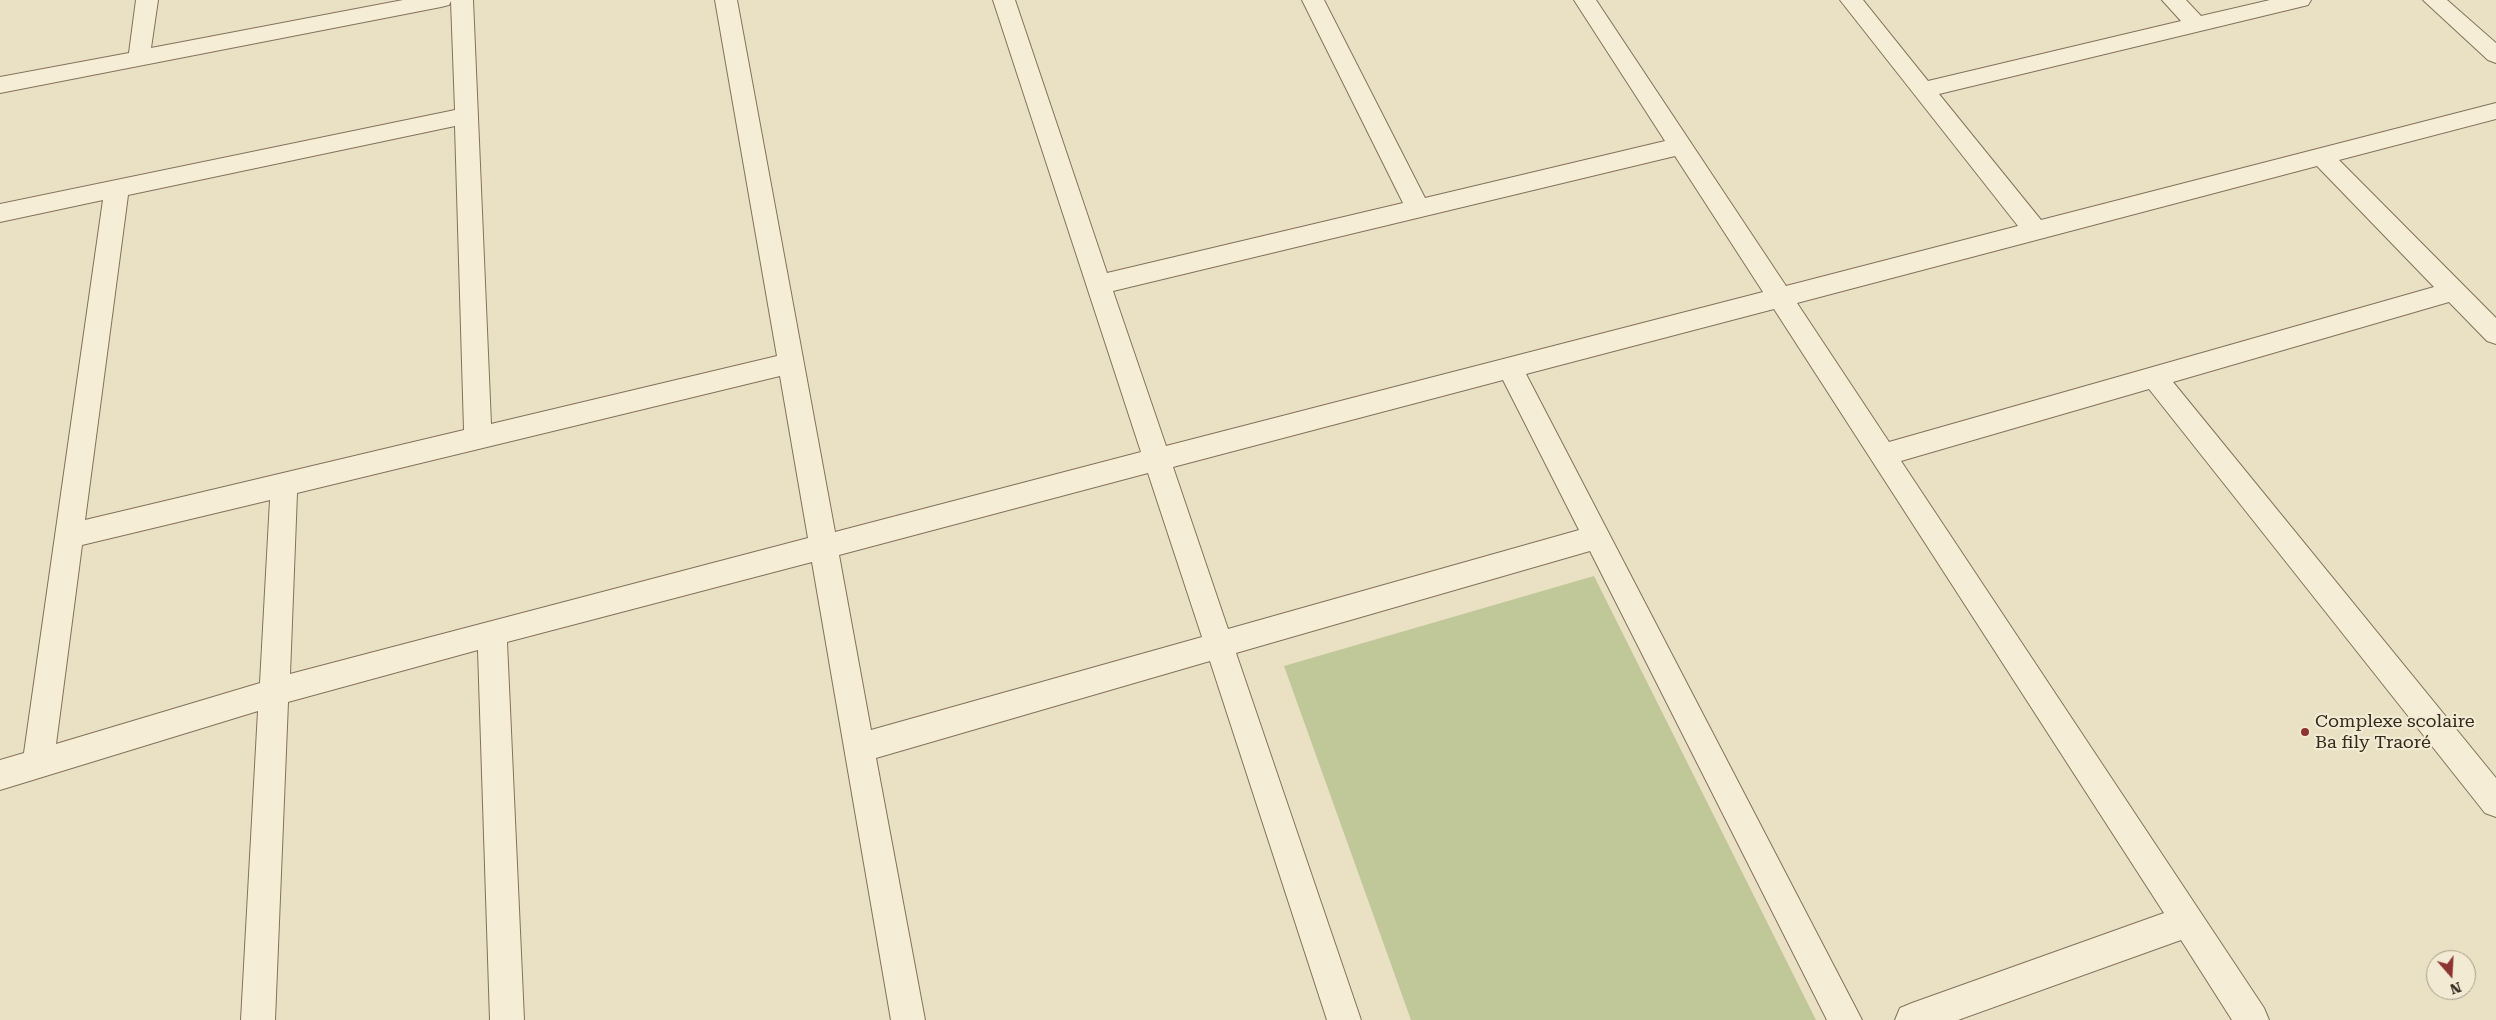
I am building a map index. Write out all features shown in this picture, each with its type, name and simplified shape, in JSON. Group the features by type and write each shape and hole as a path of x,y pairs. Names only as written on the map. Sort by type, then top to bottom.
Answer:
{"street":[{"path":"139,58 147,0"},
{"path":"0,85 441,0"},
{"path":"462,0 478,438"},
{"path":"726,0 908,1020"},
{"path":"1004,0 1344,1020"},
{"path":"1313,0 1418,209"},
{"path":"1585,0 2252,1020"},
{"path":"1851,0 2036,231"},
{"path":"2173,0 2197,25"},
{"path":"1923,90 2300,0"},
{"path":"2434,0 2496,55"},
{"path":"0,774 274,692 492,633 2496,111"},
{"path":"0,213 466,116"},
{"path":"1099,285 1681,146"},
{"path":"2322,157 2496,334"},
{"path":"38,763 117,188"},
{"path":"1883,455 2454,291"},
{"path":"69,536 791,363"},
{"path":"1510,368 1845,1020"},
{"path":"2154,378 2496,802"},
{"path":"258,1020 284,485"},
{"path":"860,748 1597,537"},
{"path":"492,633 507,1020"},
{"path":"1912,1020 2187,921"}],"green space":[{"path":"1594,576 1816,1020 1411,1020 1284,666"}],"place":[{"name":"Complexe scolaire Ba fily Traoré","path":"2305,732"}]}
